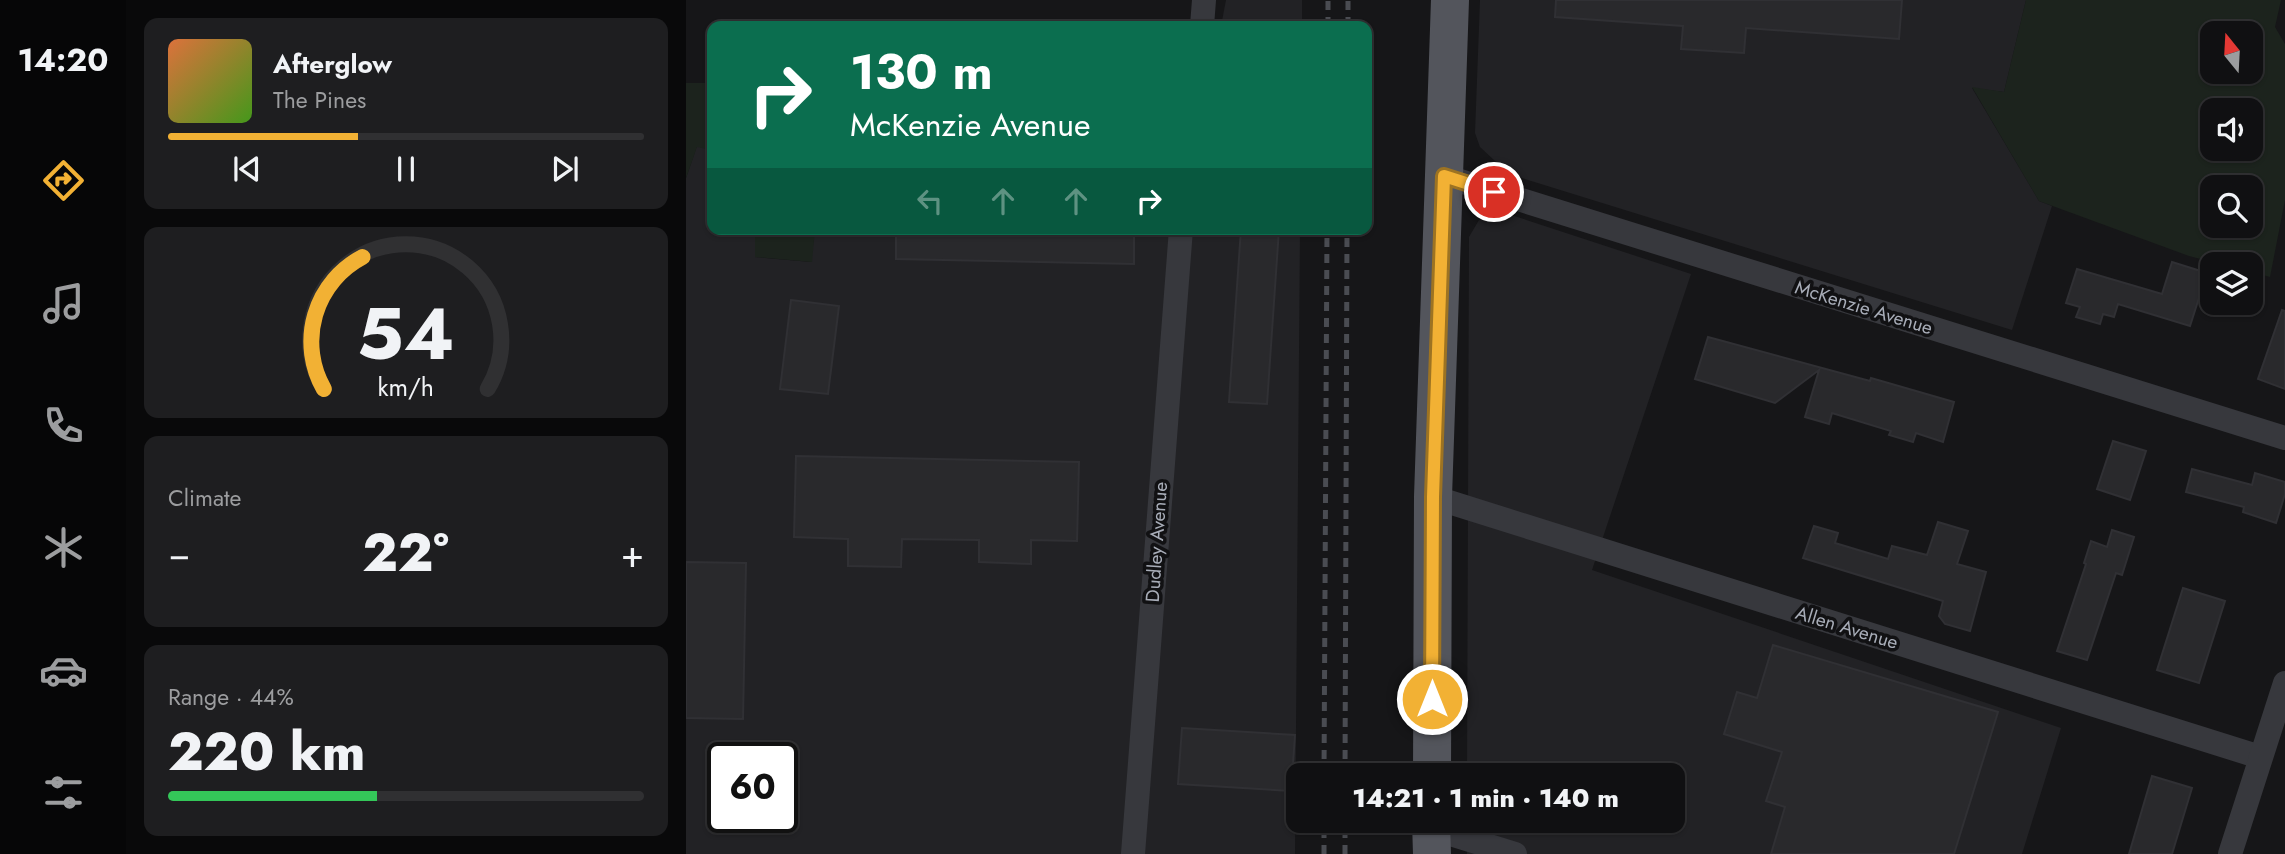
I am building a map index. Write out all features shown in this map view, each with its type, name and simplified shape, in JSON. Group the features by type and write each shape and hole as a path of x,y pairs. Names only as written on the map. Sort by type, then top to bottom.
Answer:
{"main road":[{"path":"1432,763 1433,497 1450,0"}],"street":[{"path":"1203,21 1205,0"},
{"name":"McKenzie Avenue","path":"1444,176 2285,438"},
{"name":"Dudley Avenue","path":"1133,854 1181,235"},
{"name":"Allen Avenue","path":"1433,497 2260,757"},
{"path":"2230,854 2285,683"},
{"path":"1432,834 1515,854"}],"shaded area":[{"path":"1226,0 1302,0 1302,21 1222,21"},
{"path":"1480,0 2026,0 2004,92 1972,88 2039,201 2052,206 2012,330 1509,174 1480,147 1475,133"},
{"path":"2026,0 2281,0 2275,27 2285,44 2285,200 2270,277 2263,275 2263,252 2200,252 2200,259 2039,201 1972,87 2004,92"},
{"path":"686,83 707,83 707,149 697,147 686,178"},
{"path":"697,146 707,149 707,235 755,235 755,257 811,262 814,235 1300,235 1296,763 1286,763 1286,833 1295,833 1295,854 686,854 686,178"},
{"path":"1502,212 1691,274 1592,570 2061,728 2022,854 1467,854 1467,833 1685,833 1685,763 1467,763 1469,237 1479,220"},
{"path":"755,235 814,235 812,262 755,257"}],"building":[{"path":"1556,0 1902,0 1899,39 1746,28 1744,53 1681,49 1683,26 1555,17"},
{"path":"896,235 1134,235 1134,264 896,259"},
{"path":"1241,235 1279,235 1267,404 1229,402"},
{"path":"2172,262 2200,271 2200,295 2190,326 2118,304 2114,317 2103,314 2100,324 2076,317 2080,307 2066,303 2077,269 2162,294"},
{"path":"791,300 839,306 828,394 780,389"},
{"path":"2282,310 2285,311 2285,389 2258,379"},
{"path":"1708,337 1954,402 1943,442 1916,433 1913,442 1889,435 1891,431 1832,413 1829,424 1805,417 1819,370 1775,403 1695,379"},
{"path":"2113,441 2146,451 2130,500 2097,489"},
{"path":"796,456 1079,462 1077,541 1031,540 1031,564 979,562 979,540 902,539 901,567 848,566 848,539 794,537"},
{"path":"2192,469 2252,485 2255,473 2285,482 2285,494 2276,523 2243,512 2244,507 2186,492"},
{"path":"1938,522 1968,531 1957,564 1986,572 1970,631 1945,624 1939,616 1943,601 1803,558 1814,526 1838,533 1835,543 1888,559 1892,546 1927,555"},
{"path":"2112,530 2134,537 2122,575 2116,573 2087,660 2057,651 2091,541 2107,547"},
{"path":"686,562 746,563 743,719 686,718"},
{"path":"2183,588 2225,601 2199,683 2157,670"},
{"path":"1773,645 1998,712 1954,854 1771,854 1785,807 1766,801 1782,752 1724,734 1737,692 1757,698"},
{"path":"1182,728 1295,735 1293,763 1286,763 1286,791 1178,784"},
{"path":"2152,776 2192,788 2172,854 2129,854"}],"railway":[{"path":"1328,0 1328,21"},
{"path":"1348,0 1348,21"},
{"path":"1324,763 1327,235"},
{"path":"1345,763 1347,235"},
{"path":"1324,833 1324,854"},
{"path":"1345,833 1345,854"}],"route":[{"path":"1432,699 1433,497 1444,176 1494,192"}]}
